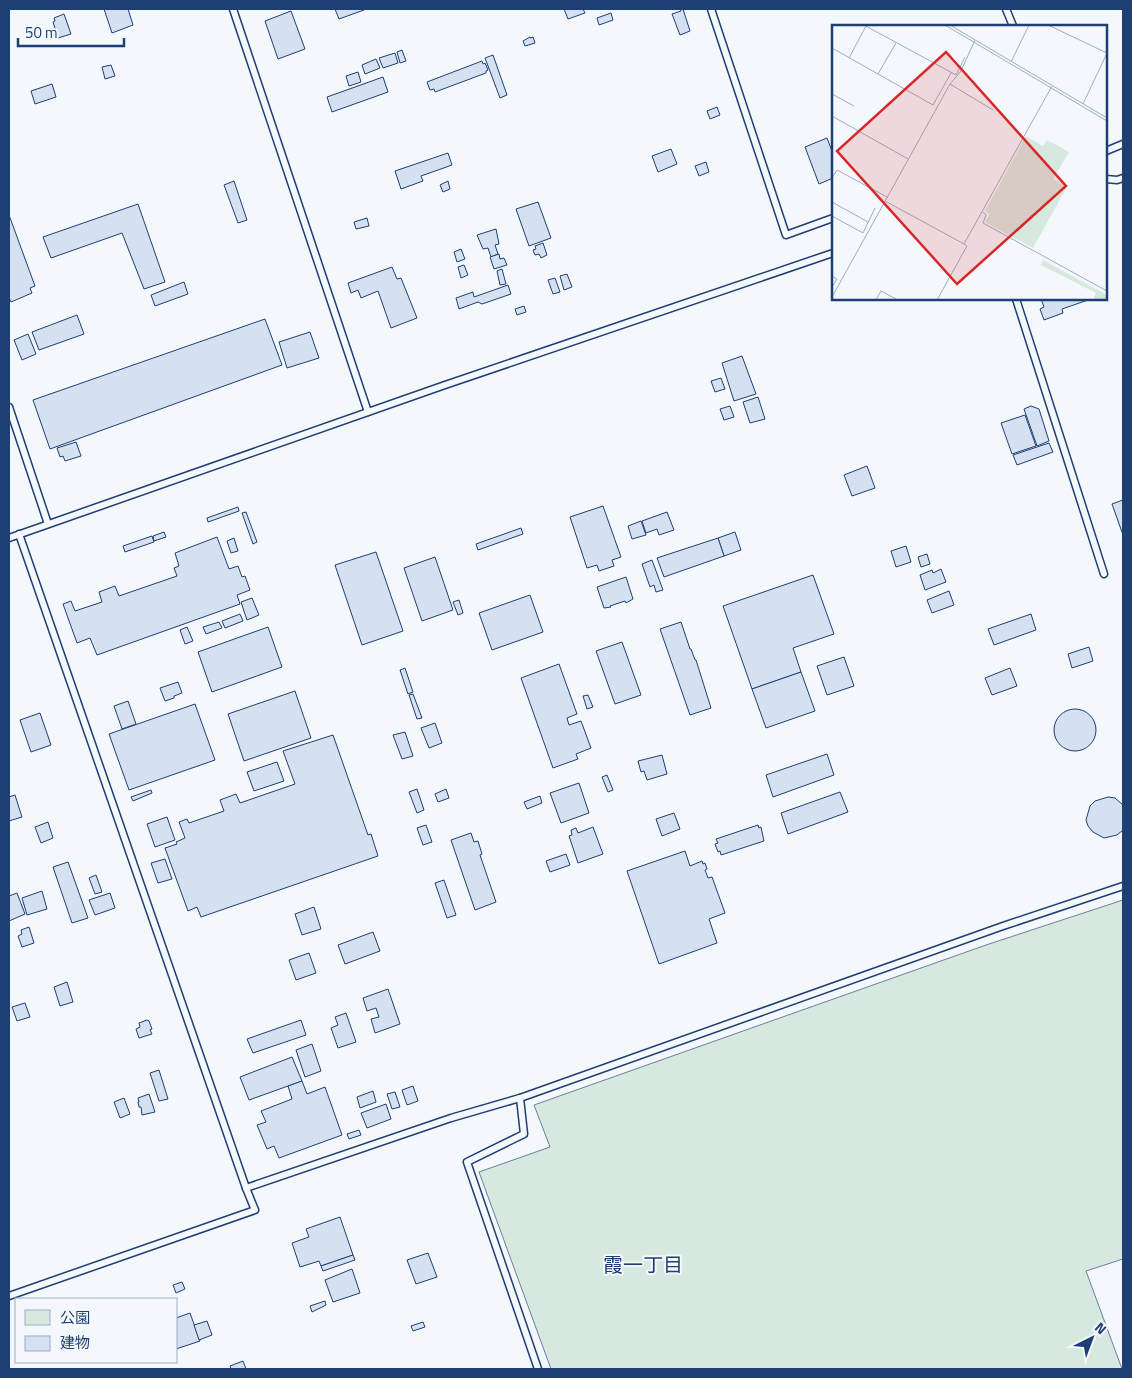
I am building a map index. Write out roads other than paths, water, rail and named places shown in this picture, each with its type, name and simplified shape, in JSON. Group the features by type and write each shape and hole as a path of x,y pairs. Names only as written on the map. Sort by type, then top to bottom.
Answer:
{"lane":[{"path":"233,9 368,412"},
{"path":"711,9 786,235 832,218"},
{"path":"1006,9 1013,25"},
{"path":"1107,150 1123,144"},
{"path":"1107,179 1117,180 1123,178"},
{"path":"9,538 368,412 832,253"},
{"path":"1016,300 1104,574"},
{"path":"9,407 48,524"},
{"path":"9,1296 255,1210 19,534"},
{"path":"246,1188 451,1118 520,1098 1003,926 1123,886"},
{"path":"520,1098 524,1134 467,1162 538,1369"}],"district":[{"name":"霞一丁目","path":"643,1265"}]}
